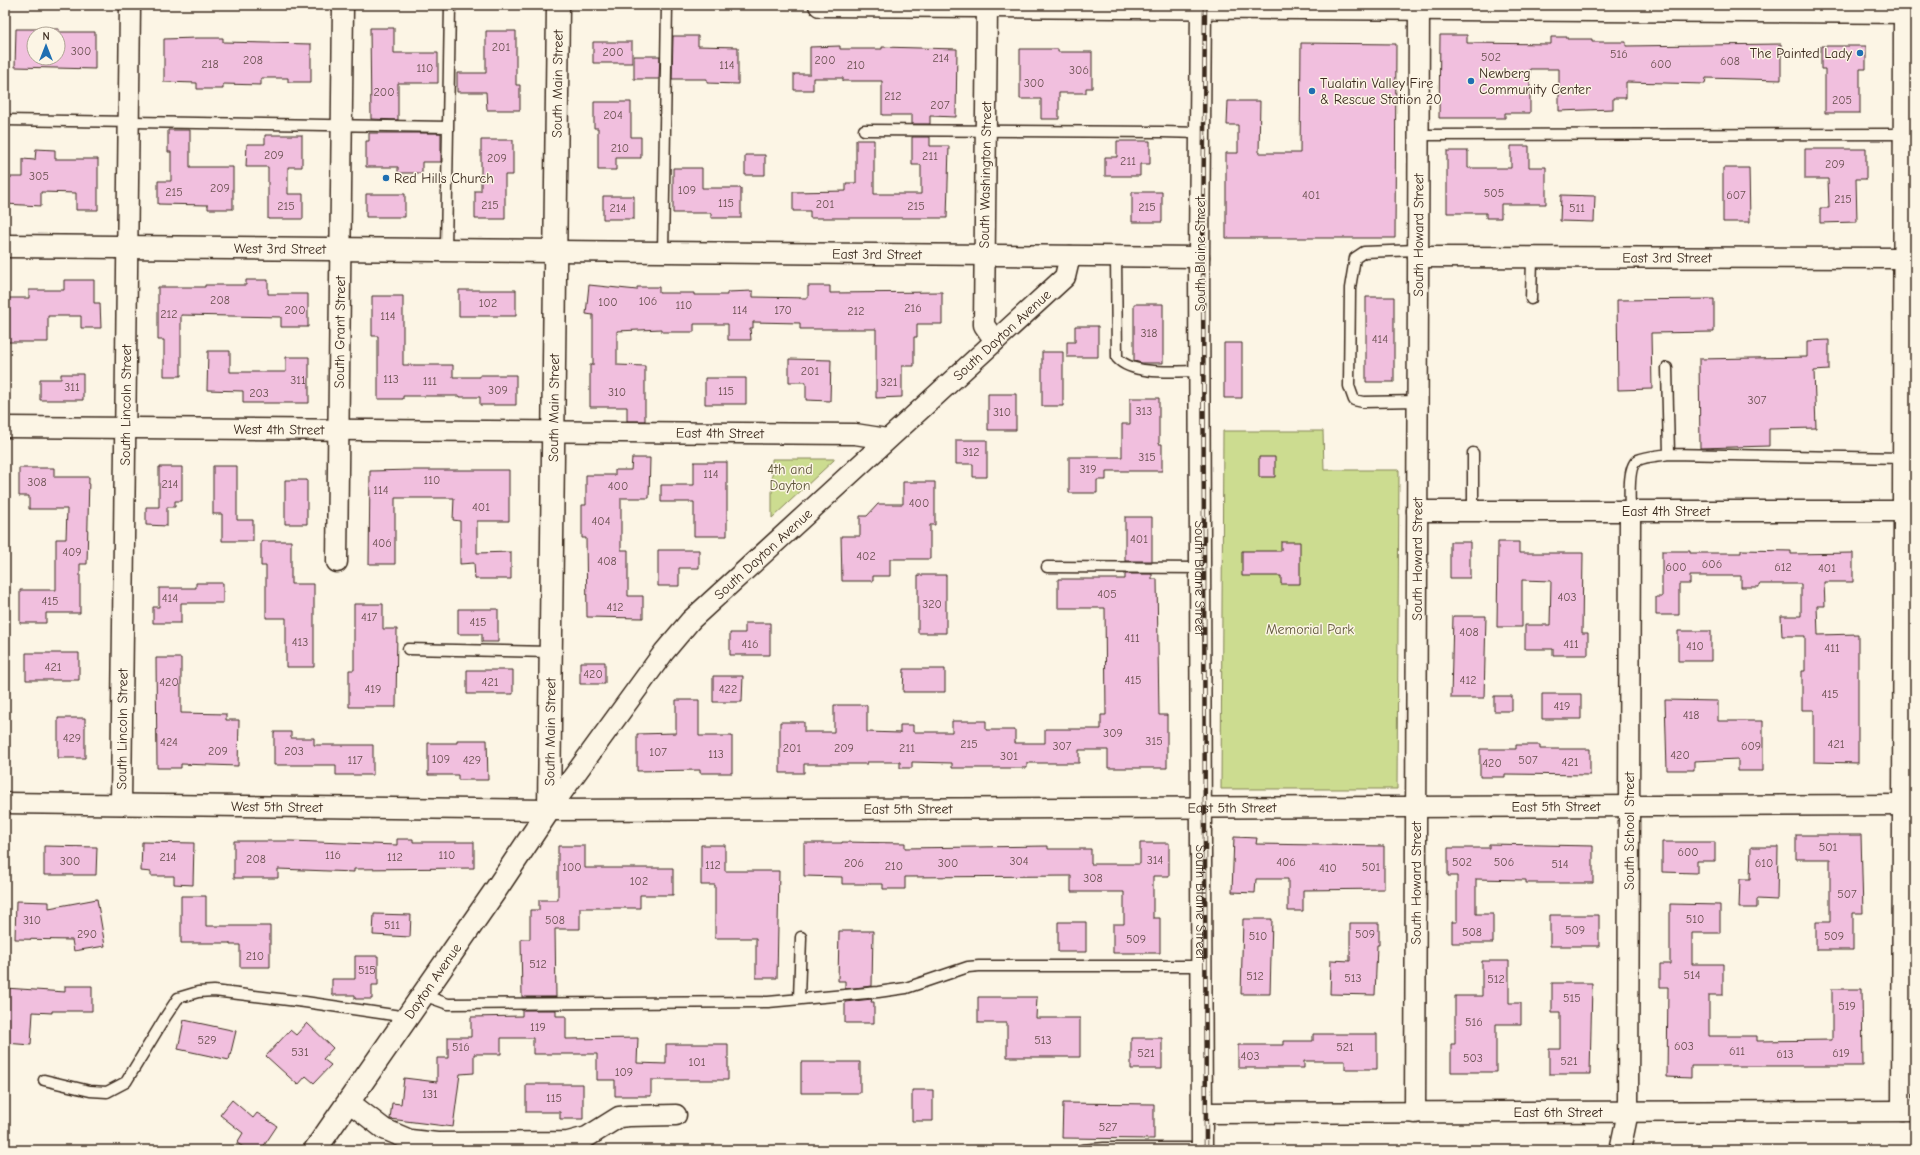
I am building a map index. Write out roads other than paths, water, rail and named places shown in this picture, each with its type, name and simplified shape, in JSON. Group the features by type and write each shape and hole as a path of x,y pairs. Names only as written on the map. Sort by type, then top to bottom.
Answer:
{"street":[{"name":"South Lincoln Street","path":"121,804 130,5"},
{"name":"South Grant Street","path":"337,562 343,5"},
{"name":"South Main Street","path":"549,810 558,5"},
{"path":"820,5 1908,10 1905,134 1910,258 1904,458 1909,511 1908,1111"},
{"name":"South Washington Street","path":"987,6 984,325 995,341"},
{"name":"South Blaine Street","path":"1201,7 1199,257 1202,1149"},
{"name":"South Howard Street","path":"1415,1113 1419,7"},
{"name":"West 3rd Street","path":"5,246 556,251"},
{"name":"East 3rd Street","path":"556,251 1199,257"},
{"name":"East 3rd Street","path":"1418,254 1532,258 1910,258"},
{"name":"South Dayton Avenue","path":"549,810 664,652 691,620 886,439 1065,277 1070,256"},
{"name":"West 4th Street","path":"5,427 553,432"},
{"name":"East 4th Street","path":"553,432 855,434 886,439"},
{"name":"East 4th Street","path":"1417,511 1909,511"},
{"name":"South School Street","path":"1620,1150 1628,1112 1630,511"},
{"name":"West 5th Street","path":"5,803 549,810"},
{"name":"East 5th Street","path":"549,810 1908,805"},
{"name":"Dayton Avenue","path":"315,1150 496,891 549,810"},
{"path":"349,1102 384,1129 410,1140 437,1143 568,1142 587,1137 619,1118 629,1116 676,1115"},
{"name":"East 6th Street","path":"1202,1113 1908,1111"}],"lane":[{"path":"446,250 450,5"},
{"path":"663,252 667,5"},
{"path":"5,120 448,127"},
{"path":"864,130 1161,132 1200,134"},
{"path":"1419,135 1905,134"},
{"path":"1418,254 1364,252 1355,258 1350,288 1349,386 1354,400 1363,402 1418,401"},
{"path":"1116,256 1117,358 1121,363 1137,370 1200,371"},
{"path":"1531,299 1532,258"},
{"path":"1667,368 1669,454"},
{"path":"1473,453 1473,511"},
{"path":"1630,511 1631,472 1634,464 1638,460 1669,454 1904,458"},
{"path":"1047,567 1201,568"},
{"path":"408,649 551,652"},
{"path":"799,999 801,937"},
{"path":"423,995 448,1004 768,1002 906,988 968,967 979,966 1202,966"},
{"path":"44,1080 90,1091 107,1092 126,1082 178,998 198,992 214,991 298,1001 407,1017"},
{"path":"1082,1150 1104,1148 1202,1149"}],"railway":[{"path":"1205,5 1203,256 1206,1150"}],"place":[{"name":"The Painted Lady","path":"1860,53"},
{"name":"Newberg Community Center","path":"1471,81"},
{"name":"Tualatin Valley Fire & Rescue Station 20","path":"1312,91"},
{"name":"Red Hills Church","path":"386,178"}],"park label":[{"name":"4th and Dayton","path":"790,478"},
{"name":"Memorial Park","path":"1310,629"}]}
